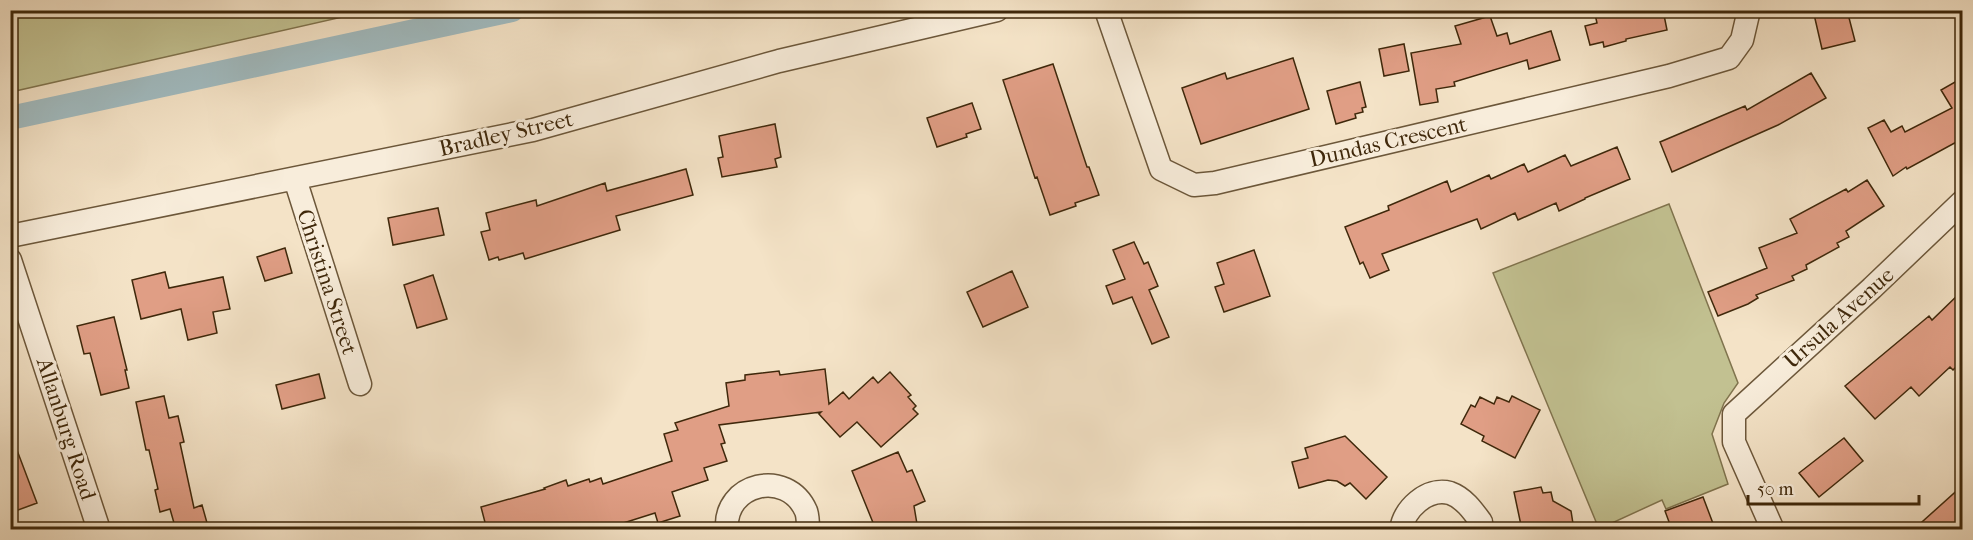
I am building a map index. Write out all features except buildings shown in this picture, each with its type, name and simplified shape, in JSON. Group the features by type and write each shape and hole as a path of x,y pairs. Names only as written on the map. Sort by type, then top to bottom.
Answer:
{"street":[{"name":"Bradley Street","path":"10,236 532,130 779,60 997,10"},
{"name":"Dundas Crescent","path":"1106,10 1161,169 1194,185 1215,183 1669,76 1729,58 1742,40 1749,10"},
{"name":"Christina Street","path":"295,179 360,384"},
{"name":"Ursula Avenue","path":"1773,530 1734,442 1734,414 1962,202"},
{"name":"Allanburg Road","path":"10,260 99,530"},
{"path":"727,530 726,519 736,500 753,487 775,485 794,494 807,512 808,530"},
{"path":"1401,530 1410,508 1428,495 1449,493 1468,504 1481,522 1480,530"}],"shaded area":[{"path":"11,10 369,10 369,11 11,92"},
{"path":"1669,204 1738,383 1724,403 1712,434 1728,484 1666,509 1662,500 1599,529 1493,273"}],"waterway":[{"path":"10,118 512,10"}]}
